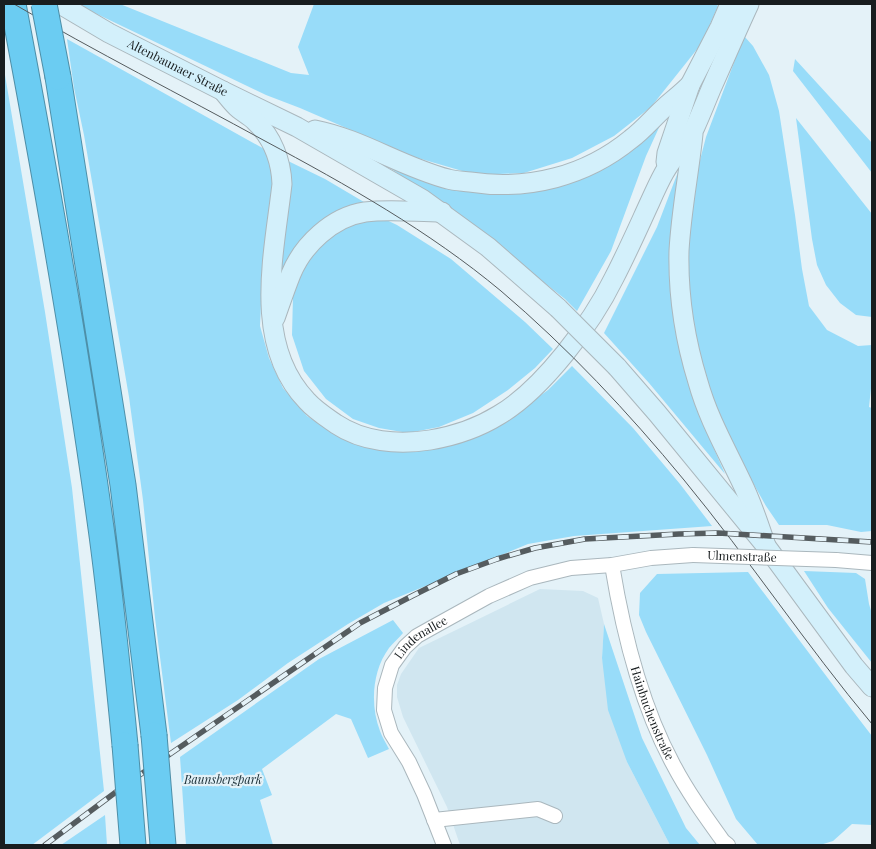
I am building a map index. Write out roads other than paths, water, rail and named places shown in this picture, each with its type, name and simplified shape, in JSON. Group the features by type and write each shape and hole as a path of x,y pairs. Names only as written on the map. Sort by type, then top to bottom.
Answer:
{"highway":[{"path":"13,4 67,300 98,510 115,640 133,845"},
{"path":"44,4 58,77 122,486 154,735 163,845"}],"main road":[{"name":"Altenbaunaer Straße","path":"60,4 109,33 297,127"},
{"path":"664,172 667,153 690,85 730,4"},
{"path":"223,91 239,110 257,122 275,150 282,172 270,280 272,325 282,364 294,386 307,402 324,417 342,428 361,436 381,441 419,442 463,432 500,415 527,394 558,362 572,344 601,302 664,172 694,128 749,4"},
{"path":"297,127 332,134 448,179 482,184 518,185 565,176 598,162 631,140 664,107 690,85"},
{"path":"297,127 442,212 488,247 558,308 617,367 657,413 766,546 854,666 872,687"},
{"path":"694,128 679,252 680,296 687,340 698,383 717,433 752,506 766,546"},
{"path":"272,325 291,274 301,256 312,242 332,226 350,216 364,212 442,212"}],"street":[{"name":"Ulmenstraße","path":"612,565 651,558 694,555 872,563"},
{"name":"Lindenallee","path":"444,845 409,762 391,732 384,710 385,688 392,665 404,648 417,636 489,596 530,578 571,568 612,565"},
{"name":"Hainbuchenstraße","path":"612,565 624,625 651,716 673,764 696,803 723,841 728,845"},
{"path":"434,820 538,809 555,816"}],"tram line":[{"path":"14,4 357,192 445,248 501,291 574,358 663,455 732,540 824,664 872,724"}],"railway":[{"path":"45,845 128,783 360,623 456,574 535,548 585,539 718,533 872,542"}],"park label":[{"name":"Baunsbergpark","path":"223,780"}]}
